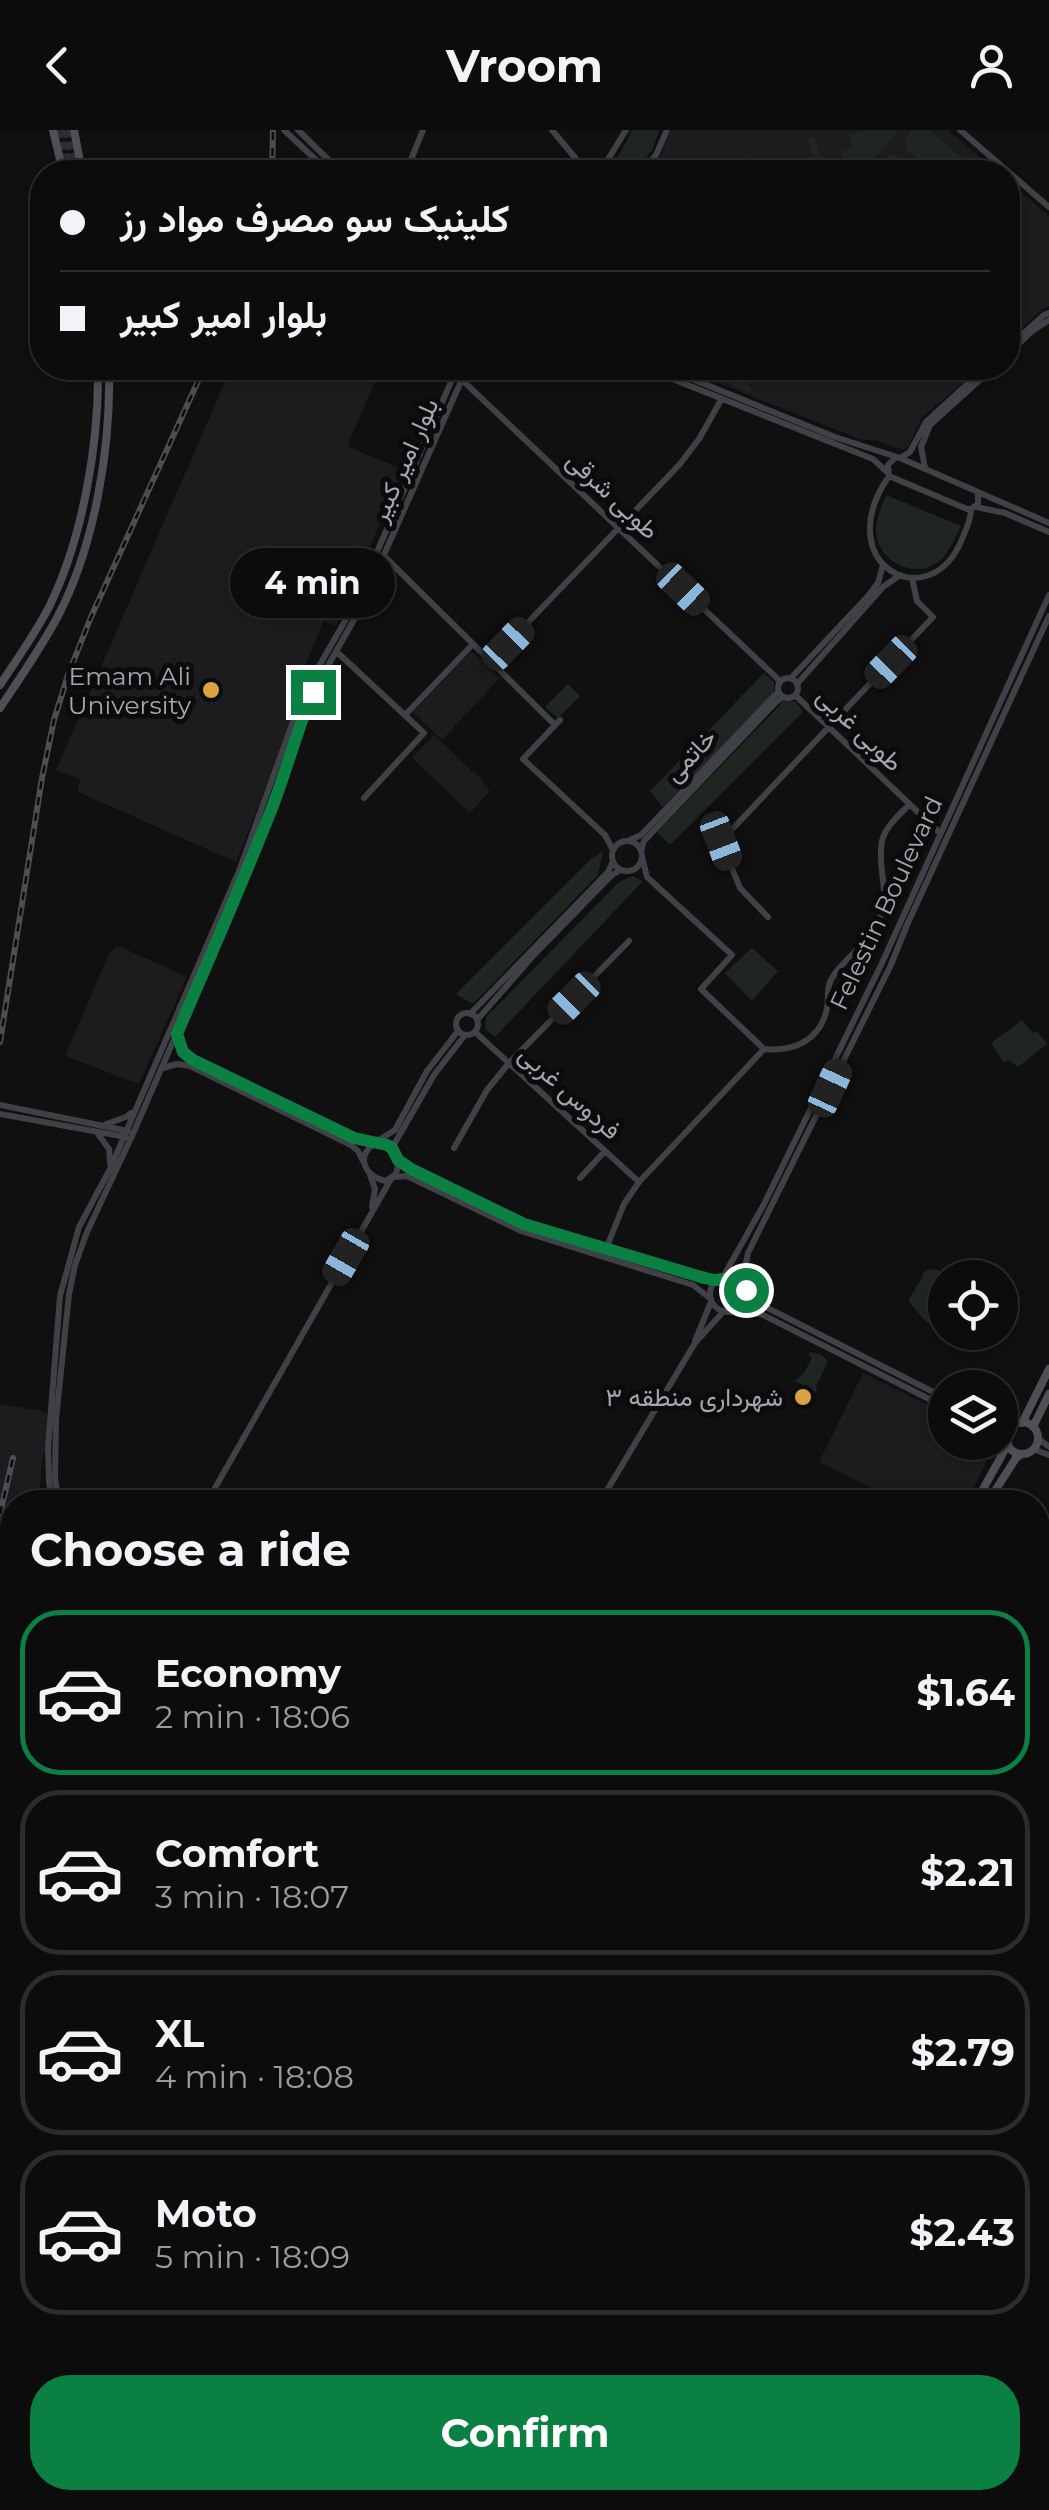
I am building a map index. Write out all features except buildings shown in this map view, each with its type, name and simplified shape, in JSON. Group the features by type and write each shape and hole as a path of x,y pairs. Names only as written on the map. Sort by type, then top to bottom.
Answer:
{"main road":[{"path":"74,130 80,160"},
{"path":"284,130 317,160"},
{"path":"298,130 329,160"},
{"path":"411,160 423,130"},
{"path":"552,130 580,160"},
{"path":"608,160 626,130"},
{"path":"652,160 667,130"},
{"path":"960,130 995,160"},
{"path":"53,133 60,160"},
{"path":"1020,182 1049,207"},
{"path":"1020,336 1044,315 1049,316"},
{"path":"1020,343 1049,316"},
{"path":"0,685 61,579 93,457 97,380"},
{"path":"0,708 42,644 73,584 105,459 109,380"},
{"name":"بلوار امیر کبیر","path":"52,1490 48,1448 60,1296 79,1227 112,1170 136,1109 246,874 289,764 302,717 384,556 452,380"},
{"name":"بلوار امیر کبیر","path":"127,1134 177,1034 303,694 352,607 461,380"},
{"name":"طوبی شرقی","path":"463,380 780,681"},
{"path":"674,380 872,459 888,474 954,504 1005,513 1049,532"},
{"path":"694,380 835,438 898,458 1049,524"},
{"path":"794,681 878,583 882,566 869,538 868,524 890,461 910,452 926,422 975,380"},
{"path":"925,469 920,447 924,435 977,380"},
{"path":"490,662 680,464 700,439 721,400"},
{"path":"910,452 921,454"},
{"path":"882,566 912,578 928,576 950,564 979,500 978,492"},
{"path":"364,1163 367,1150 395,1130 428,1071 462,1033 474,1032 473,1017 608,872 614,850 604,835 523,759 557,723 384,556"},
{"path":"794,681 796,695 790,698 780,694 780,681 794,681 883,587 900,575"},
{"path":"768,917 740,888 721,841 933,618 917,602 912,578"},
{"name":"Felestin Boulevard","path":"744,1287 748,1253 860,1024 940,833 1049,595"},
{"name":"Felestin Boulevard","path":"720,1278 732,1263 907,924 1049,616"},
{"path":"406,715 473,644"},
{"path":"338,652 424,732 364,798"},
{"name":"خاتمی","path":"625,842 640,835 780,694"},
{"name":"خاتمی","path":"642,854 644,841 780,694"},
{"name":"طوبی غربی","path":"796,695 940,833"},
{"path":"462,1033 456,1025 459,1017 473,1017 612,875 632,870 647,877 732,955 701,988 764,1049 800,1046 821,1026 827,1012 831,978 878,924 884,903 882,841 910,804"},
{"path":"604,835 636,844 647,877"},
{"path":"614,850 625,842"},
{"path":"632,870 639,865 642,854"},
{"path":"613,861 620,870"},
{"path":"454,1148 487,1090 628,941"},
{"name":"فردوس غربی","path":"474,1032 640,1182"},
{"path":"392,1148 462,1033"},
{"path":"177,1034 183,1052 193,1060 354,1138 382,1143 411,1169 524,1224 697,1276 737,1279 756,1301 928,1389"},
{"path":"606,1249 624,1204 640,1182 764,1049"},
{"path":"162,1069 177,1064 190,1066 351,1145 358,1151 374,1189 371,1213"},
{"path":"0,1105 99,1129 126,1118 136,1109"},
{"path":"0,1114 127,1134"},
{"path":"99,1129 109,1150 112,1170"},
{"path":"580,1178 605,1151"},
{"path":"213,1490 396,1174 398,1160"},
{"path":"369,1174 380,1180 407,1176 521,1231 693,1285 714,1305 728,1312 761,1314 928,1398"},
{"path":"732,1263 744,1265"},
{"path":"693,1285 698,1282 697,1276"},
{"path":"607,1490 695,1342 711,1300 710,1292 720,1278"},
{"path":"695,1342 728,1312 743,1304 744,1287"},
{"path":"750,1312 756,1301"},
{"path":"1018,1422 1025,1418 1049,1368"},
{"path":"996,1490 1016,1458 1033,1449 1038,1438 1035,1422 1049,1394"},
{"path":"1025,1418 1035,1422"},
{"path":"1038,1438 1049,1447"},
{"path":"1033,1449 1049,1455"},
{"path":"1018,1452 1022,1454"},
{"path":"983,1490 1000,1461 1008,1462 1009,1469"}],"shaded area":[{"path":"632,130 659,130 644,160 614,160"},
{"path":"671,130 948,130 983,160 657,160"},
{"path":"899,130 873,160 833,160 843,157 842,151 853,148 849,134"},
{"path":"913,130 929,130 964,159 919,160 906,149 906,138"},
{"path":"815,137 822,160 814,160 808,139"},
{"path":"894,154 903,160 884,160"},
{"path":"1020,191 1049,216 1049,306 1020,331"},
{"path":"226,380 376,380 347,446 403,470 336,626 324,621 303,670 308,675 293,705 285,740 236,862 78,792 80,779 56,770"},
{"path":"711,380 967,380 922,417 904,450 860,439"},
{"path":"719,380 746,380 754,394"},
{"path":"886,495 961,526 937,563 915,569 894,562 885,554 876,527"},
{"path":"470,652 500,678 442,740 414,711"},
{"path":"764,673 774,682 774,694 663,807 650,791"},
{"path":"568,684 580,696 558,718 545,707"},
{"path":"788,700 796,702 803,712 670,845 657,832"},
{"path":"434,735 490,791 470,813 412,758"},
{"path":"603,851 598,875 473,1004 456,994 591,859"},
{"path":"632,876 643,881 495,1037 485,1029 486,1017 618,883"},
{"path":"121,947 187,977 139,1084 65,1056 109,954"},
{"path":"752,948 778,971 752,1001 725,973"},
{"path":"1022,1020 1047,1044 1018,1067 1008,1060 1003,1062 991,1043"},
{"path":"928,1270 928,1324 909,1299 922,1273"},
{"path":"810,1352 822,1355 828,1362 816,1386 817,1393 795,1381 812,1358"},
{"path":"863,1373 928,1406 928,1460 987,1460 973,1490 876,1490 819,1462"},
{"path":"0,1404 43,1411 51,1417 40,1490 0,1490"}],"tunnel":[{"path":"60,130 66,160"},
{"path":"66,130 72,160"}],"railway":[{"path":"272,160 273,130"},
{"path":"0,1042 54,720 91,617 199,380"},
{"path":"6,1490 13,1458"}],"place":[{"name":"Emam Ali University","path":"211,690"},
{"name":"شهرداری منطقه ۳","path":"803,1397"}],"route":[{"path":"313,692 246,874 177,1034 183,1052 354,1138 387,1145 411,1169 524,1224 701,1277 717,1280 730,1276 746,1290"}]}
